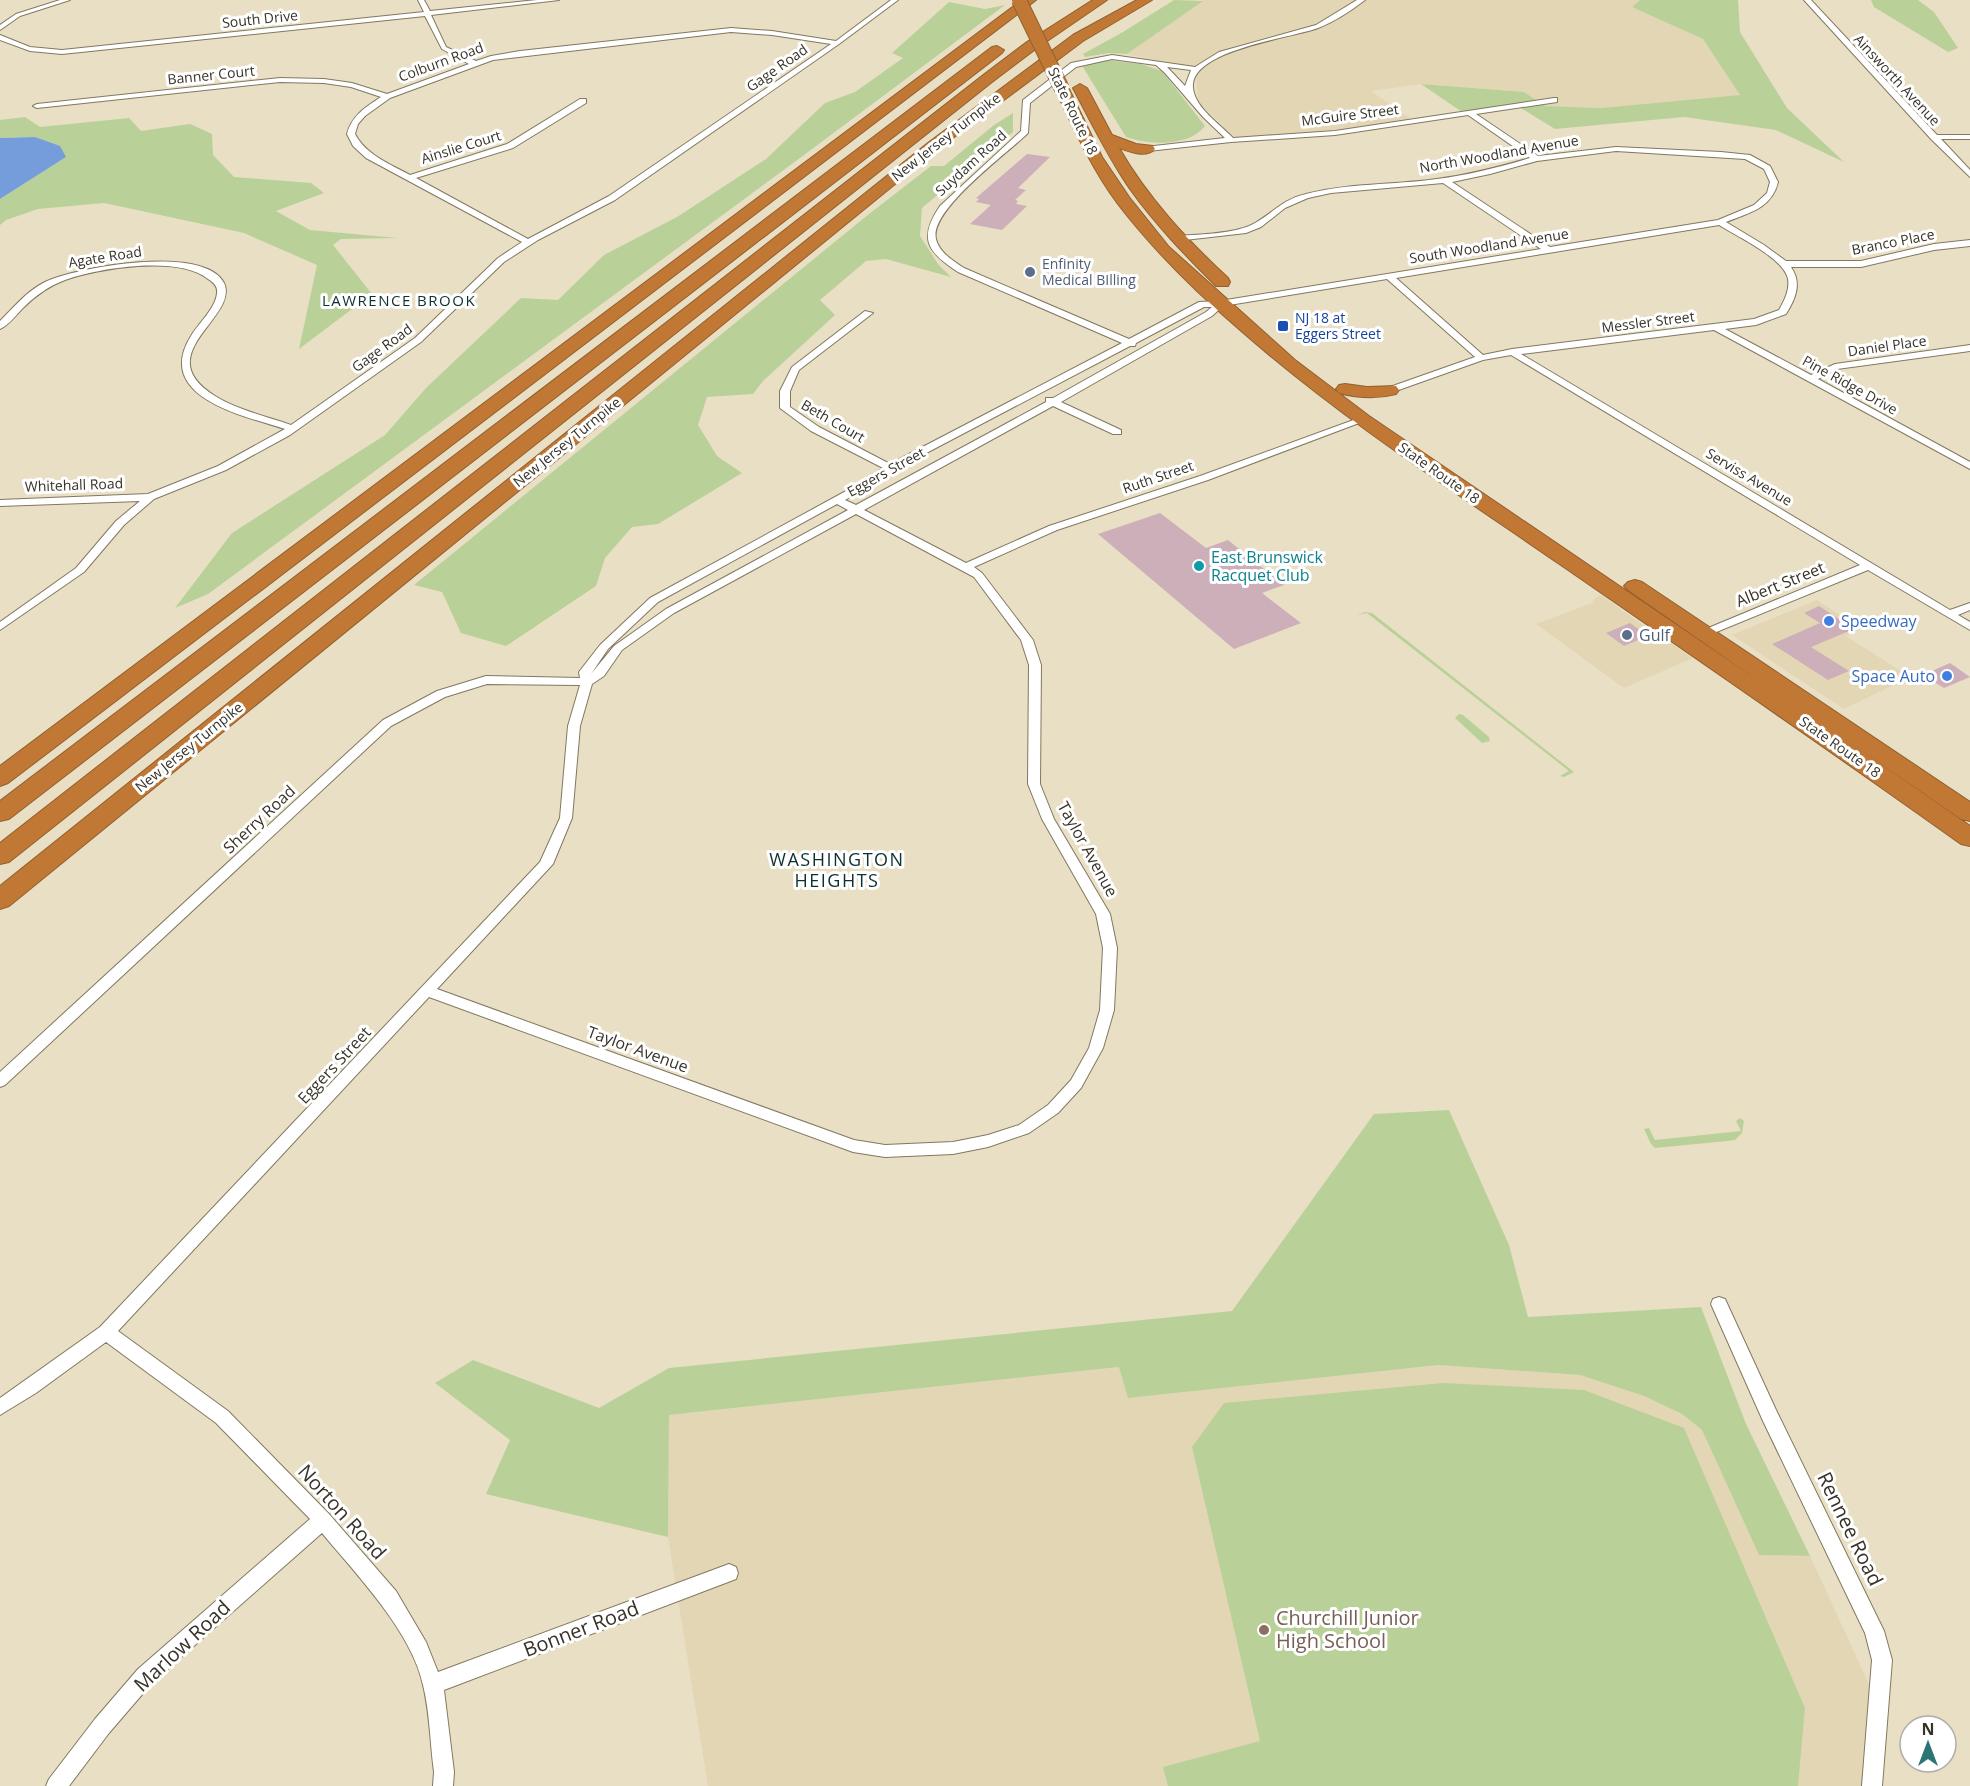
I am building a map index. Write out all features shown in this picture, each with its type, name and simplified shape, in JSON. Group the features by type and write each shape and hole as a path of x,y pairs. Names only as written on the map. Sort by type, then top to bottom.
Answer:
{"highway":[{"name":"State Route 18","path":"1019,0 1095,157 1123,200 1163,250 1345,389 1970,813"},
{"name":"New Jersey Turnpike","path":"0,856 987,79 1032,45 1101,0"},
{"name":"New Jersey Turnpike","path":"0,900 933,146 1078,38 1146,0"},
{"name":"State Route 18","path":"1039,10 1107,138 1144,198 1229,302 1289,364 1362,420 1799,718 1970,838"},
{"path":"0,813 1015,37 1039,10"},
{"path":"0,778 1039,10"},
{"path":"1107,138 1134,148 1148,149"},
{"path":"1124,165 1129,159 1148,149"},
{"path":"1345,389 1385,398"}],"street":[{"path":"0,28 18,15 67,0"},
{"path":"421,0 446,50 474,63"},
{"name":"South Drive","path":"2,39 13,45 39,51 62,52 556,0"},
{"name":"Gage Road","path":"0,627 80,570 120,523 150,497 222,468 292,428 418,340 501,260 528,242 612,198 837,44 895,0"},
{"path":"1198,105 1191,94 1189,82 1196,69 1212,56 1318,26 1362,0"},
{"name":"Ainsworth Avenue","path":"1807,0 1970,175"},
{"name":"Colburn Road","path":"528,242 369,156 356,144 351,134 354,123 362,114 387,96 474,63 519,53 731,30 772,33 837,44"},
{"name":"Suydam Road","path":"1145,350 961,270 938,252 931,233 936,215 945,205 1024,131 1026,102 1032,95 1074,65 1112,57 1196,69"},
{"path":"1145,61 1168,71 1213,124 1232,140"},
{"name":"Banner Court","path":"37,106 280,80 324,81 352,85 387,96"},
{"name":"McGuire Street","path":"1148,149 1232,140 1335,133 1554,99"},
{"name":"Ainslie Court","path":"408,178 510,146 583,101"},
{"path":"1470,113 1536,159"},
{"path":"1186,145 1206,136"},
{"path":"1934,137 1970,137"},
{"name":"North Woodland Avenue","path":"1179,239 1243,231 1258,225 1282,206 1306,196 1331,191 1444,180 1490,172 1536,159 1616,149 1747,157 1767,168 1774,182 1771,194 1757,207 1741,213"},
{"path":"1444,180 1548,250"},
{"name":"South Woodland Avenue","path":"1229,302 1720,222 1741,213"},
{"path":"1720,222 1784,264"},
{"name":"Branco Place","path":"1784,264 1861,264 1934,247 1970,243"},
{"name":"Agate Road","path":"0,326 36,292 64,277 121,266 154,264 192,268 211,276 220,284 222,294 218,305 195,333 188,347 186,360 188,375 199,389 217,401 292,428"},
{"name":"Messler Street","path":"1385,398 1480,358 1512,352 1756,322 1783,312 1792,293 1792,276 1784,264"},
{"path":"1389,276 1480,358"},
{"name":"Eggers Street","path":"0,1407 106,1332 546,864 566,818 574,726 587,682 585,672 604,647 626,625 654,600 837,500 890,468 1202,304 1229,302"},
{"name":"Eggers Street","path":"587,682 600,673 618,648 670,611 1053,402 1229,302"},
{"name":"Beth Court","path":"868,313 795,369 785,391 785,408 815,429 890,468"},
{"name":"Pine Ridge Drive","path":"1717,328 1970,466"},
{"name":"Daniel Place","path":"1811,379 1835,367 1970,348"},
{"name":"Serviss Avenue","path":"1512,352 1970,627"},
{"path":"1036,393 1117,432"},
{"name":"Ruth Street","path":"966,567 1053,528 1204,478 1362,420"},
{"name":"Whitehall Road","path":"0,503 150,497"},
{"name":"Taylor Avenue","path":"428,991 853,1146 885,1151 953,1148 988,1141 1024,1129 1053,1109 1076,1084 1096,1048 1107,1010 1110,948 1103,914 1048,819 1035,784 1035,665 1027,640 978,575 837,500"},
{"path":"715,565 733,577"},
{"name":"Albert Street","path":"1705,633 1868,566"},
{"path":"1949,615 1970,606"},
{"name":"Sherry Road","path":"0,1081 387,723 441,694 486,680 587,682"},
{"name":"Rennee Road","path":"1719,1304 1769,1415 1874,1631 1882,1660 1872,1786"},
{"name":"Norton Road","path":"106,1332 222,1417 323,1520 389,1598 419,1649 433,1684 440,1729 443,1786"},
{"name":"Marlow Road","path":"56,1786 102,1725 145,1676 323,1520"},
{"name":"Bonner Road","path":"433,1684 729,1573"}],"shaded area":[{"path":"1202,0 1640,0 1633,7 1703,39 1741,95 1601,108 1545,106 1524,92 1421,84 1371,91 1414,121 1238,140 1198,102 1196,71 1127,54"},
{"path":"1601,595 1693,658 1624,688 1536,624 1592,603"},
{"path":"1817,600 1861,629 1846,636 1910,677 1844,709 1732,635"},
{"name":"Churchill Junior High School","path":"1439,1365 1580,1375 1644,1396 1682,1414 1702,1430 1759,1555 1810,1556 1878,1704 1869,1786 708,1786 668,1537 669,1415 1120,1367 1128,1398"}],"green space":[{"path":"1174,0 1203,1 1127,54 1109,53 1085,57 1083,54 1123,32"},
{"path":"1640,0 1738,0 1740,32 1787,108 1844,162 1776,130 1684,117 1555,129 1519,107 1465,114 1421,84 1524,92 1545,106 1601,108 1740,95 1703,39 1632,7"},
{"path":"1871,0 1918,0 1934,12 1958,48 1948,52 1874,7"},
{"path":"949,2 985,9 1005,5 208,594 175,608 232,533 385,435 426,388 521,298 558,300 604,255 677,217 766,159 825,103 855,92 903,58 892,53"},
{"path":"1105,60 1141,64 1162,71 1205,126 1198,133 1179,141 1157,143 1126,137 1081,64"},
{"path":"1013,113 1013,132 922,208 920,236 938,264 951,277 886,259 866,261 820,300 835,315 763,381 753,394 707,397 698,425 717,456 742,473 658,524 632,527 605,558 596,586 506,646 461,633 442,592 414,585 869,214 931,166 944,166 994,125"},
{"path":"25,117 40,127 129,118 141,131 190,124 212,134 213,155 234,177 311,183 324,193 276,211 310,230 397,238 341,239 333,245 372,294 299,349 317,265 244,233 104,203 38,209 6,220 0,225 0,199 66,157 36,137 0,138 0,120"},
{"path":"1365,612 1372,613 1574,772 1564,777 1560,776 1569,771 1367,613 1357,615"},
{"path":"1459,714 1489,737 1490,741 1482,743 1455,718"},
{"path":"1449,1110 1509,1245 1528,1317 1701,1307 1746,1424 1810,1556 1759,1555 1702,1430 1682,1414 1644,1396 1580,1375 1439,1365 1128,1398 1119,1367 669,1415 668,1537 486,1494 510,1440 435,1383 473,1360 599,1408 669,1368 1232,1311 1374,1114"},
{"path":"1740,1118 1744,1121 1742,1133 1735,1140 1727,1141 1655,1148 1644,1129 1649,1128 1655,1140 1741,1131 1736,1121"},
{"path":"1443,1383 1584,1390 1684,1428 1805,1708 1798,1786 1168,1786 1163,1767 1260,1741 1192,1447 1224,1403"}],"water":[{"path":"35,137 60,146 66,157 0,199 0,138"}],"building":[{"path":"1027,154 1050,157 1018,188 1026,190 1015,200 1018,201 1016,204 1027,206 1002,230 970,224 991,205 976,202 979,199 976,198"},
{"name":"East Brunswick Racquet Club","path":"1160,513 1206,548 1228,540 1284,585 1262,593 1301,623 1234,649 1098,534"},
{"path":"1819,606 1854,629 1811,647 1849,671 1828,680 1772,644 1820,623 1804,613"},
{"name":"Gulf","path":"1630,623 1648,636 1624,646 1606,633"},
{"name":"Space Auto","path":"1950,663 1970,677 1944,688 1923,675"}],"place":[{"name":"Enfinity Medical BIlling","path":"1030,272"},
{"name":"NJ 18 at Eggers Street","path":"1283,326"},
{"name":"East Brunswick Racquet Club","path":"1199,566"},
{"name":"Speedway","path":"1829,621"},
{"name":"Gulf","path":"1627,635"},
{"name":"Space Auto","path":"1947,676"},
{"name":"Churchill Junior High School","path":"1264,1630"}],"district":[{"name":"LAWRENCE BROOK","path":"399,301"},
{"name":"WASHINGTON HEIGHTS","path":"837,870"}]}
